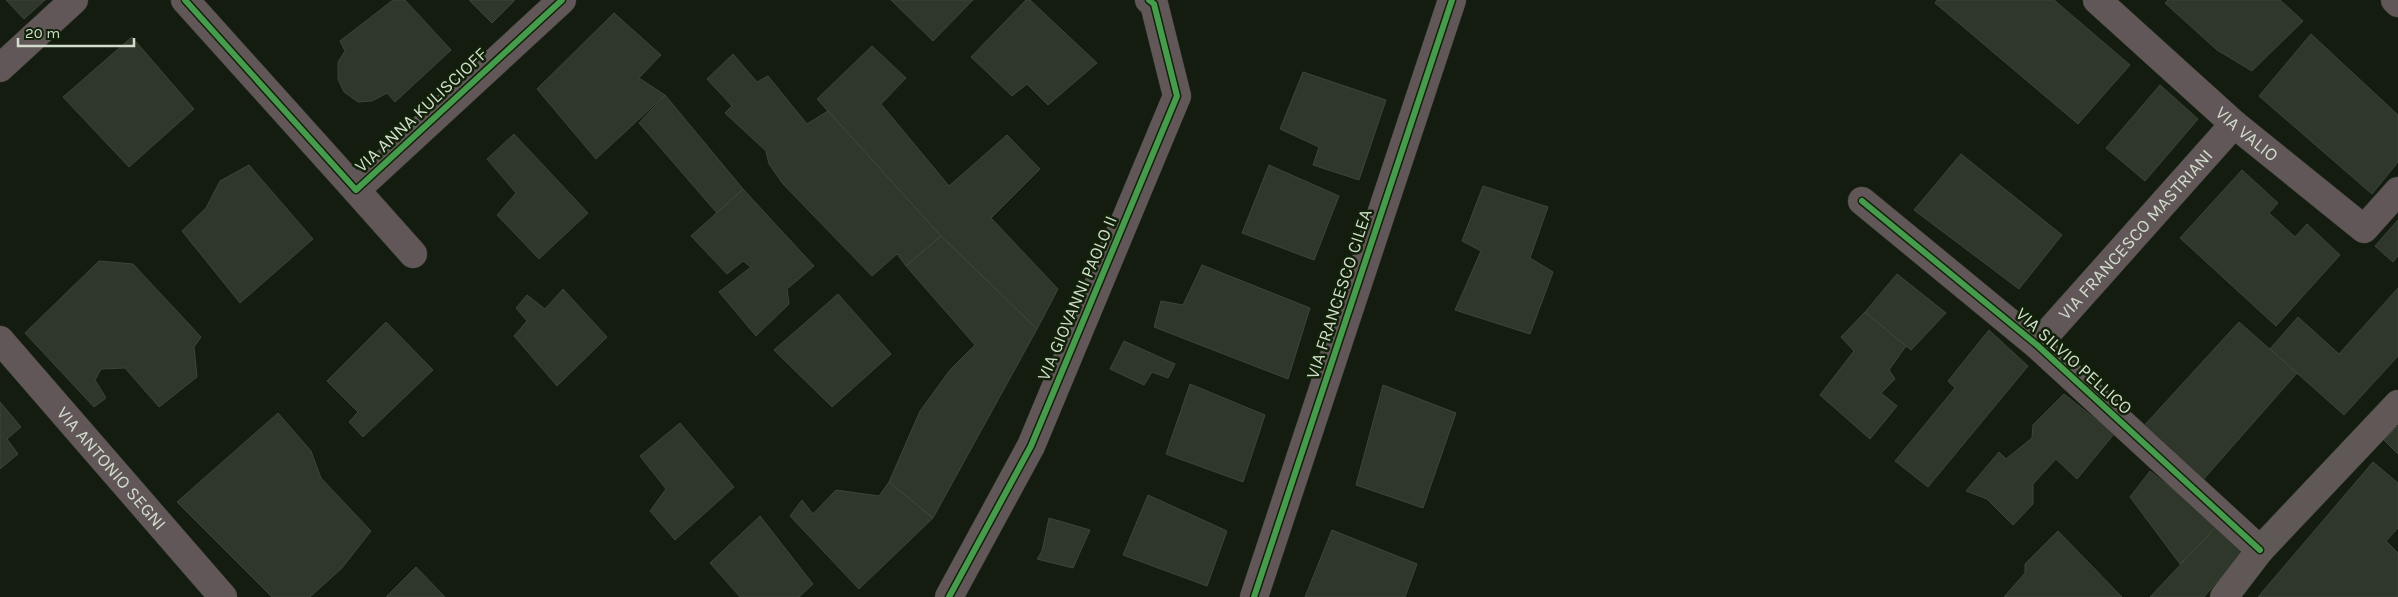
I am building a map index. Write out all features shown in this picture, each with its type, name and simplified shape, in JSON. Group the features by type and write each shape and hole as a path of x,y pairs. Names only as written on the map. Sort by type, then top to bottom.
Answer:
{"main road":[{"path":"2224,597 2260,550 2398,404"}],"street":[{"path":"0,68 74,0"},
{"name":"VIA ANNA KULISCIOFF","path":"185,0 413,254"},
{"name":"VIA ANNA KULISCIOFF","path":"356,190 562,0"},
{"name":"VIA GIOVANNI PAOLO II","path":"949,597 1031,446 1177,96 1154,4 1150,0"},
{"name":"VIA FRANCESCO CILEA","path":"1254,597 1452,0"},
{"name":"VIA VALIO","path":"2097,0 2234,124 2364,229 2398,191"},
{"name":"VIA FRANCESCO MASTRIANI","path":"2037,345 2234,124"},
{"name":"VIA SILVIO PELLICO","path":"1862,202 2037,345 2260,550"},
{"name":"VIA ANTONIO SEGNI","path":"0,340 223,597"}],"building":[{"path":"6,0 45,0 24,19"},
{"path":"393,0 405,0 451,50 395,102 387,93 372,101 358,102 344,92 338,79 338,62 345,51 340,41"},
{"path":"469,0 515,0 492,23"},
{"path":"891,0 973,0 933,41"},
{"path":"1026,0 1030,0 1097,63 1048,105 1027,84 1012,96 971,57"},
{"path":"1937,0 2054,0 2130,65 2078,124 1935,3"},
{"path":"2168,0 2280,0 2303,21 2252,71 2217,50 2165,3"},
{"path":"614,13 661,55 639,78 665,95 596,159 537,89"},
{"path":"2311,34 2398,115 2398,162 2372,194 2259,96"},
{"path":"132,37 194,109 129,167 63,97"},
{"path":"872,46 906,78 881,104 949,186 1007,135 1040,169 991,218 1058,289 1037,329 941,236 817,99"},
{"path":"733,54 757,82 768,76 807,124 828,111 941,236 906,266 897,254 872,276 783,184 769,164 766,151 725,113 732,106 707,79"},
{"path":"1303,72 1386,100 1359,180 1313,165 1319,147 1280,129"},
{"path":"2160,85 2198,119 2145,181 2106,148"},
{"path":"665,95 743,189 717,213 639,123"},
{"path":"514,134 588,213 539,259 497,215 516,193 487,159"},
{"path":"1961,154 2062,235 2019,289 1914,210"},
{"path":"249,165 313,239 240,303 182,231 206,208 220,181"},
{"path":"1269,165 1339,196 1314,260 1242,233"},
{"path":"2242,170 2278,203 2269,213 2295,237 2307,224 2340,255 2276,326 2180,238"},
{"path":"1483,186 1548,207 1530,258 1553,272 1530,334 1455,310 1481,251 1462,241"},
{"path":"743,189 814,266 787,289 789,304 756,336 719,292 751,267 743,261 727,274 691,236"},
{"path":"2398,220 2398,256 2393,262 2375,246"},
{"path":"941,236 1037,329 933,518 889,482 920,411 950,370 975,345 906,266"},
{"path":"99,261 133,264 201,337 194,347 197,377 159,407 125,368 101,369 95,380 106,398 94,407 25,333"},
{"path":"1202,265 1310,308 1288,379 1154,327 1161,301 1183,305"},
{"path":"1897,274 1946,313 1911,350 1865,312"},
{"path":"2398,288 2398,356 2344,415 2270,349 2298,317 2339,354"},
{"path":"563,289 607,337 557,386 514,336 527,321 516,308 527,295 545,309"},
{"path":"838,294 891,354 832,407 774,350"},
{"path":"1865,312 1906,346 1889,370 1895,379 1881,393 1897,406 1870,439 1820,395 1854,351 1841,337"},
{"path":"386,322 433,370 363,437 349,422 358,412 327,381"},
{"path":"2239,322 2297,373 2202,481 2141,429"},
{"path":"1989,330 2028,366 1928,487 1895,461 1955,388 1948,381"},
{"path":"1124,341 1175,364 1168,378 1152,372 1144,385 1110,369"},
{"path":"1190,384 1265,415 1243,482 1166,454"},
{"path":"1383,385 1456,413 1423,508 1356,485"},
{"path":"2064,394 2114,434 2077,479 2056,459 2033,484 2033,504 2013,525 1987,499 1966,491 1999,452 2006,459 2032,438 2033,425"},
{"path":"0,402 21,427 7,439 18,454 0,469"},
{"path":"278,413 311,451 321,478 371,531 342,568 310,597 272,597 177,502"},
{"path":"680,423 734,487 675,540 650,511 666,489 640,456"},
{"path":"2398,426 2398,454 2384,440"},
{"path":"2373,462 2398,483 2398,528 2386,541 2398,553 2398,597 2258,597"},
{"path":"2150,471 2217,526 2180,564 2130,497"},
{"path":"889,482 933,518 859,589 790,516 802,500 813,514 836,490 879,496"},
{"path":"1148,495 1227,531 1207,586 1123,555"},
{"path":"760,516 813,584 799,597 740,597 710,563"},
{"path":"1049,518 1090,530 1073,568 1037,559 1042,551"},
{"path":"2217,526 2244,550 2204,597 2150,597"},
{"path":"1332,530 1417,564 1405,597 1305,597"},
{"path":"2058,531 2122,597 2004,597 2025,573 2025,564"},
{"path":"416,567 445,597 386,597"}],"cycle path":[{"path":"185,0 356,190 562,0"},
{"path":"949,597 1031,446 1177,96 1154,4 1149,0"},
{"path":"1254,597 1452,0"},
{"path":"1862,201 2037,345 2260,550"}]}
